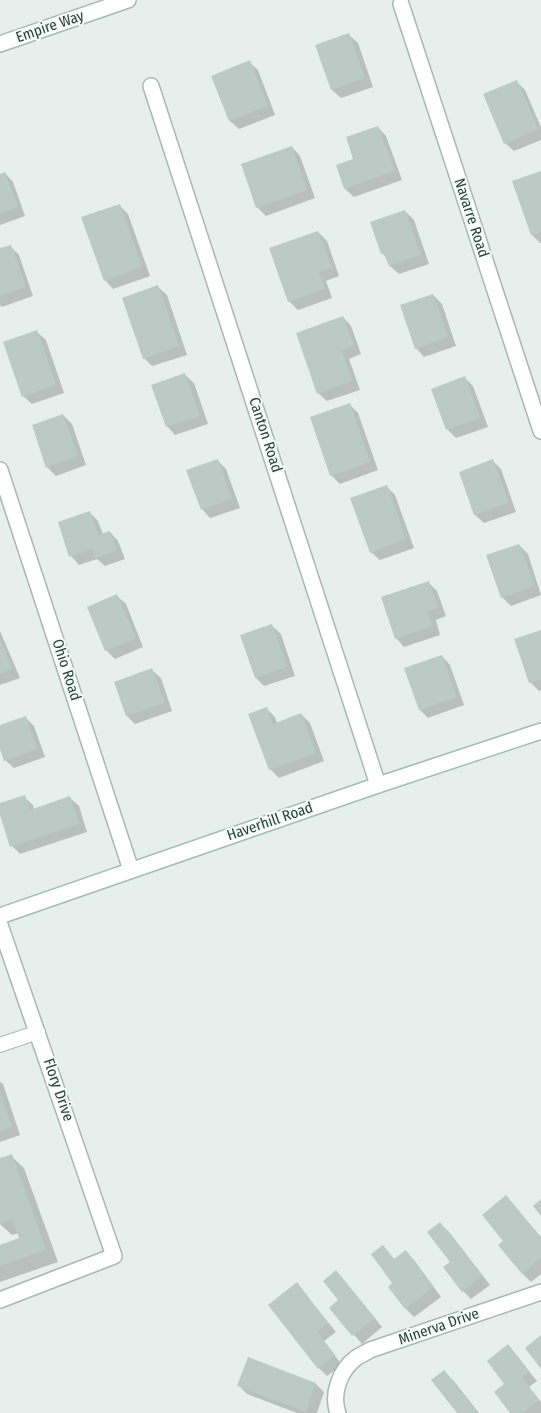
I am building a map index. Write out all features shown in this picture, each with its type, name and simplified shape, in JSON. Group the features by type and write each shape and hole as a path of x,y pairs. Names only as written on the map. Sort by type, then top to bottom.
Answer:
{"street":[{"name":"Empire Way","path":"0,44 128,0"},
{"name":"Navarre Road","path":"401,4 541,431"},
{"name":"Canton Road","path":"151,86 378,785"},
{"name":"Ohio Road","path":"0,470 131,870"},
{"name":"Haverhill Road","path":"0,916 378,785 541,731"},
{"name":"Flory Drive","path":"0,925 114,1256 0,1300"},
{"name":"Minerva Drive","path":"338,1413 335,1406 336,1389 343,1372 355,1359 370,1350 541,1292"}],"lane":[{"path":"0,1045 38,1032"}],"building":[{"path":"349,33 365,78 331,90 315,45"},
{"path":"250,60 268,106 229,121 211,76"},
{"path":"517,80 538,129 504,144 483,94"},
{"path":"378,126 395,171 344,189 336,165 353,159 346,137"},
{"path":"292,146 307,190 256,208 241,164"},
{"path":"541,171 541,232 531,235 512,181"},
{"path":"5,172 18,207 0,214 0,174"},
{"path":"120,204 142,267 104,281 81,217"},
{"path":"405,210 421,255 389,266 384,253 381,254 370,222"},
{"path":"318,231 332,268 319,272 325,289 288,302 269,248"},
{"path":"11,245 26,287 0,296 0,248"},
{"path":"158,285 179,346 143,359 122,298"},
{"path":"433,294 448,337 415,349 400,305"},
{"path":"343,316 354,346 342,350 352,381 317,394 296,333"},
{"path":"37,330 56,385 22,397 3,342"},
{"path":"185,373 200,416 166,427 151,385"},
{"path":"465,376 480,418 446,430 431,389"},
{"path":"350,403 370,462 330,476 310,417"},
{"path":"63,414 78,456 46,468 32,425"},
{"path":"218,459 232,499 201,510 186,470"},
{"path":"493,459 509,503 474,515 459,472"},
{"path":"387,485 406,539 370,553 350,498"},
{"path":"90,511 98,535 110,531 117,551 95,558 92,549 69,557 58,522"},
{"path":"519,544 535,586 501,598 486,555"},
{"path":"429,581 438,608 428,611 432,626 395,639 381,597"},
{"path":"117,594 136,638 105,651 87,607"},
{"path":"272,624 287,667 255,678 240,635"},
{"path":"541,630 541,679 529,683 514,639"},
{"path":"0,639 12,669 0,674"},
{"path":"442,655 457,697 419,710 404,668"},
{"path":"152,668 165,703 126,716 114,682"},
{"path":"267,707 273,724 301,713 316,753 269,770 248,714"},
{"path":"26,716 37,749 4,761 0,749 0,725"},
{"path":"25,795 30,810 70,796 79,824 10,847 0,815 0,803"},
{"path":"0,1092 12,1127 0,1131"},
{"path":"12,1154 46,1250 0,1266 0,1245 19,1238 12,1219 0,1223 0,1158"},
{"path":"506,1195 541,1238 541,1258 522,1274 498,1245 503,1241 482,1215"},
{"path":"541,1199 541,1216 533,1206"},
{"path":"440,1222 482,1276 462,1292 443,1267 450,1262 427,1232"},
{"path":"383,1245 394,1259 406,1250 434,1287 405,1309 388,1287 392,1283 371,1254"},
{"path":"336,1270 375,1318 352,1336 329,1308 338,1300 323,1281"},
{"path":"297,1282 328,1323 317,1332 335,1355 318,1369 268,1305"},
{"path":"541,1335 541,1369 525,1348"},
{"path":"508,1344 530,1372 522,1377 539,1400 523,1413 510,1413 494,1392 504,1384 487,1361"},
{"path":"248,1357 316,1383 306,1412 237,1386"},
{"path":"444,1370 478,1413 457,1413 431,1380"}]}
